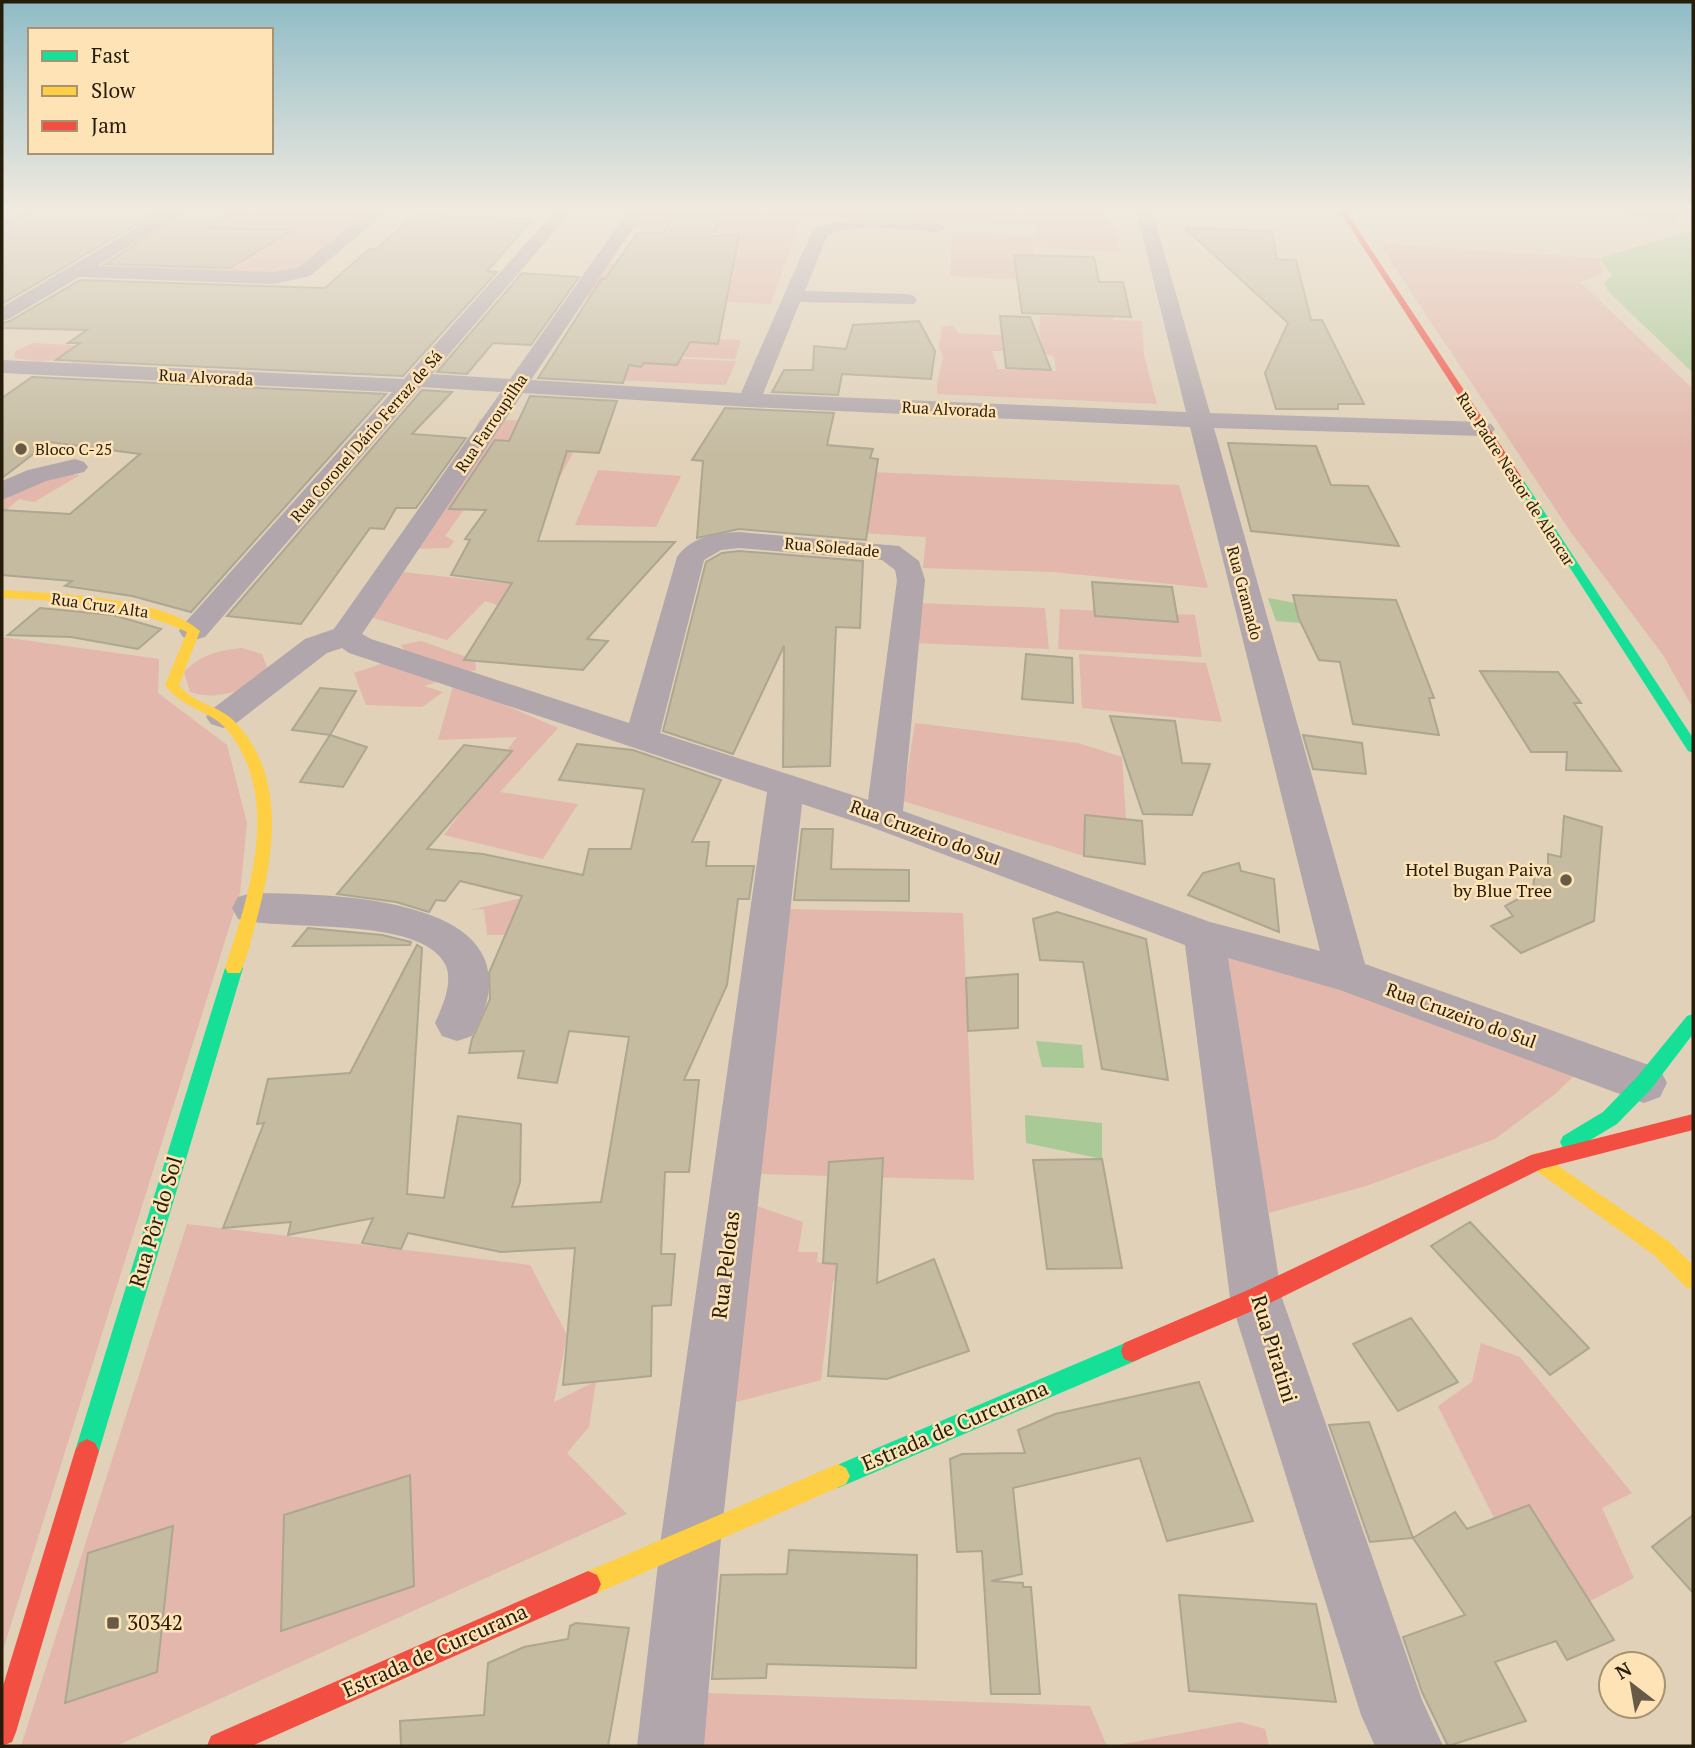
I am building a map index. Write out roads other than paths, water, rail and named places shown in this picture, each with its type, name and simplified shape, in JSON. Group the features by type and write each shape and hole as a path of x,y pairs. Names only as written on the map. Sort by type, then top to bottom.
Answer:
{"main road":[{"name":"Rua Padre Nestor de Alencar","path":"1395,292 1693,748"},
{"name":"Rua Cruz Alta","path":"2,594 76,600 162,613 194,631"},
{"path":"194,631 189,647 172,676 172,686 178,694 223,717"},
{"name":"Rua Pôr do Sol","path":"2,1732 252,908 265,842 263,798 254,761 237,730 223,717"},
{"path":"1693,1021 1644,1083 1611,1118 1538,1161 1661,1248 1693,1280"},
{"name":"Estrada de Curcurana","path":"221,1746 691,1538 1256,1298 1538,1161 1693,1122"}],"street":[{"path":"2,315 42,292"},
{"name":"Rua Coronel Dário Ferraz de Sá","path":"194,631 493,292"},
{"name":"Rua Farroupilha","path":"345,636 581,292"},
{"path":"750,400 793,292"},
{"name":"Rua Gramado","path":"1165,292 1348,975"},
{"path":"791,296 907,300"},
{"name":"Rua Alvorada","path":"2,367 413,383 517,384 750,400 1199,421 1483,429"},
{"path":"2,492 26,477 75,467"},
{"path":"2,503 2,512"},
{"name":"Rua Soledade","path":"642,738 691,557 701,547 717,541 739,540 889,552 909,567 911,580 884,818"},
{"path":"223,717 316,646 345,636"},
{"name":"Rua Cruzeiro do Sul","path":"345,636 360,646 884,818 1204,936 1348,975 1644,1083"},
{"name":"Rua Pelotas","path":"670,1746 691,1538 786,785"},
{"path":"252,908 345,912 391,919 428,929 445,937 465,959 468,975 468,998 457,1023"},
{"name":"Rua Piratini","path":"1204,936 1256,1298 1394,1714 1410,1746"}],"place":[{"name":"Bloco C-25","path":"21,449"},
{"name":"Hotel Bugan Paiva by Blue Tree","path":"1566,880"},
{"name":"30342","path":"113,1623"}]}
